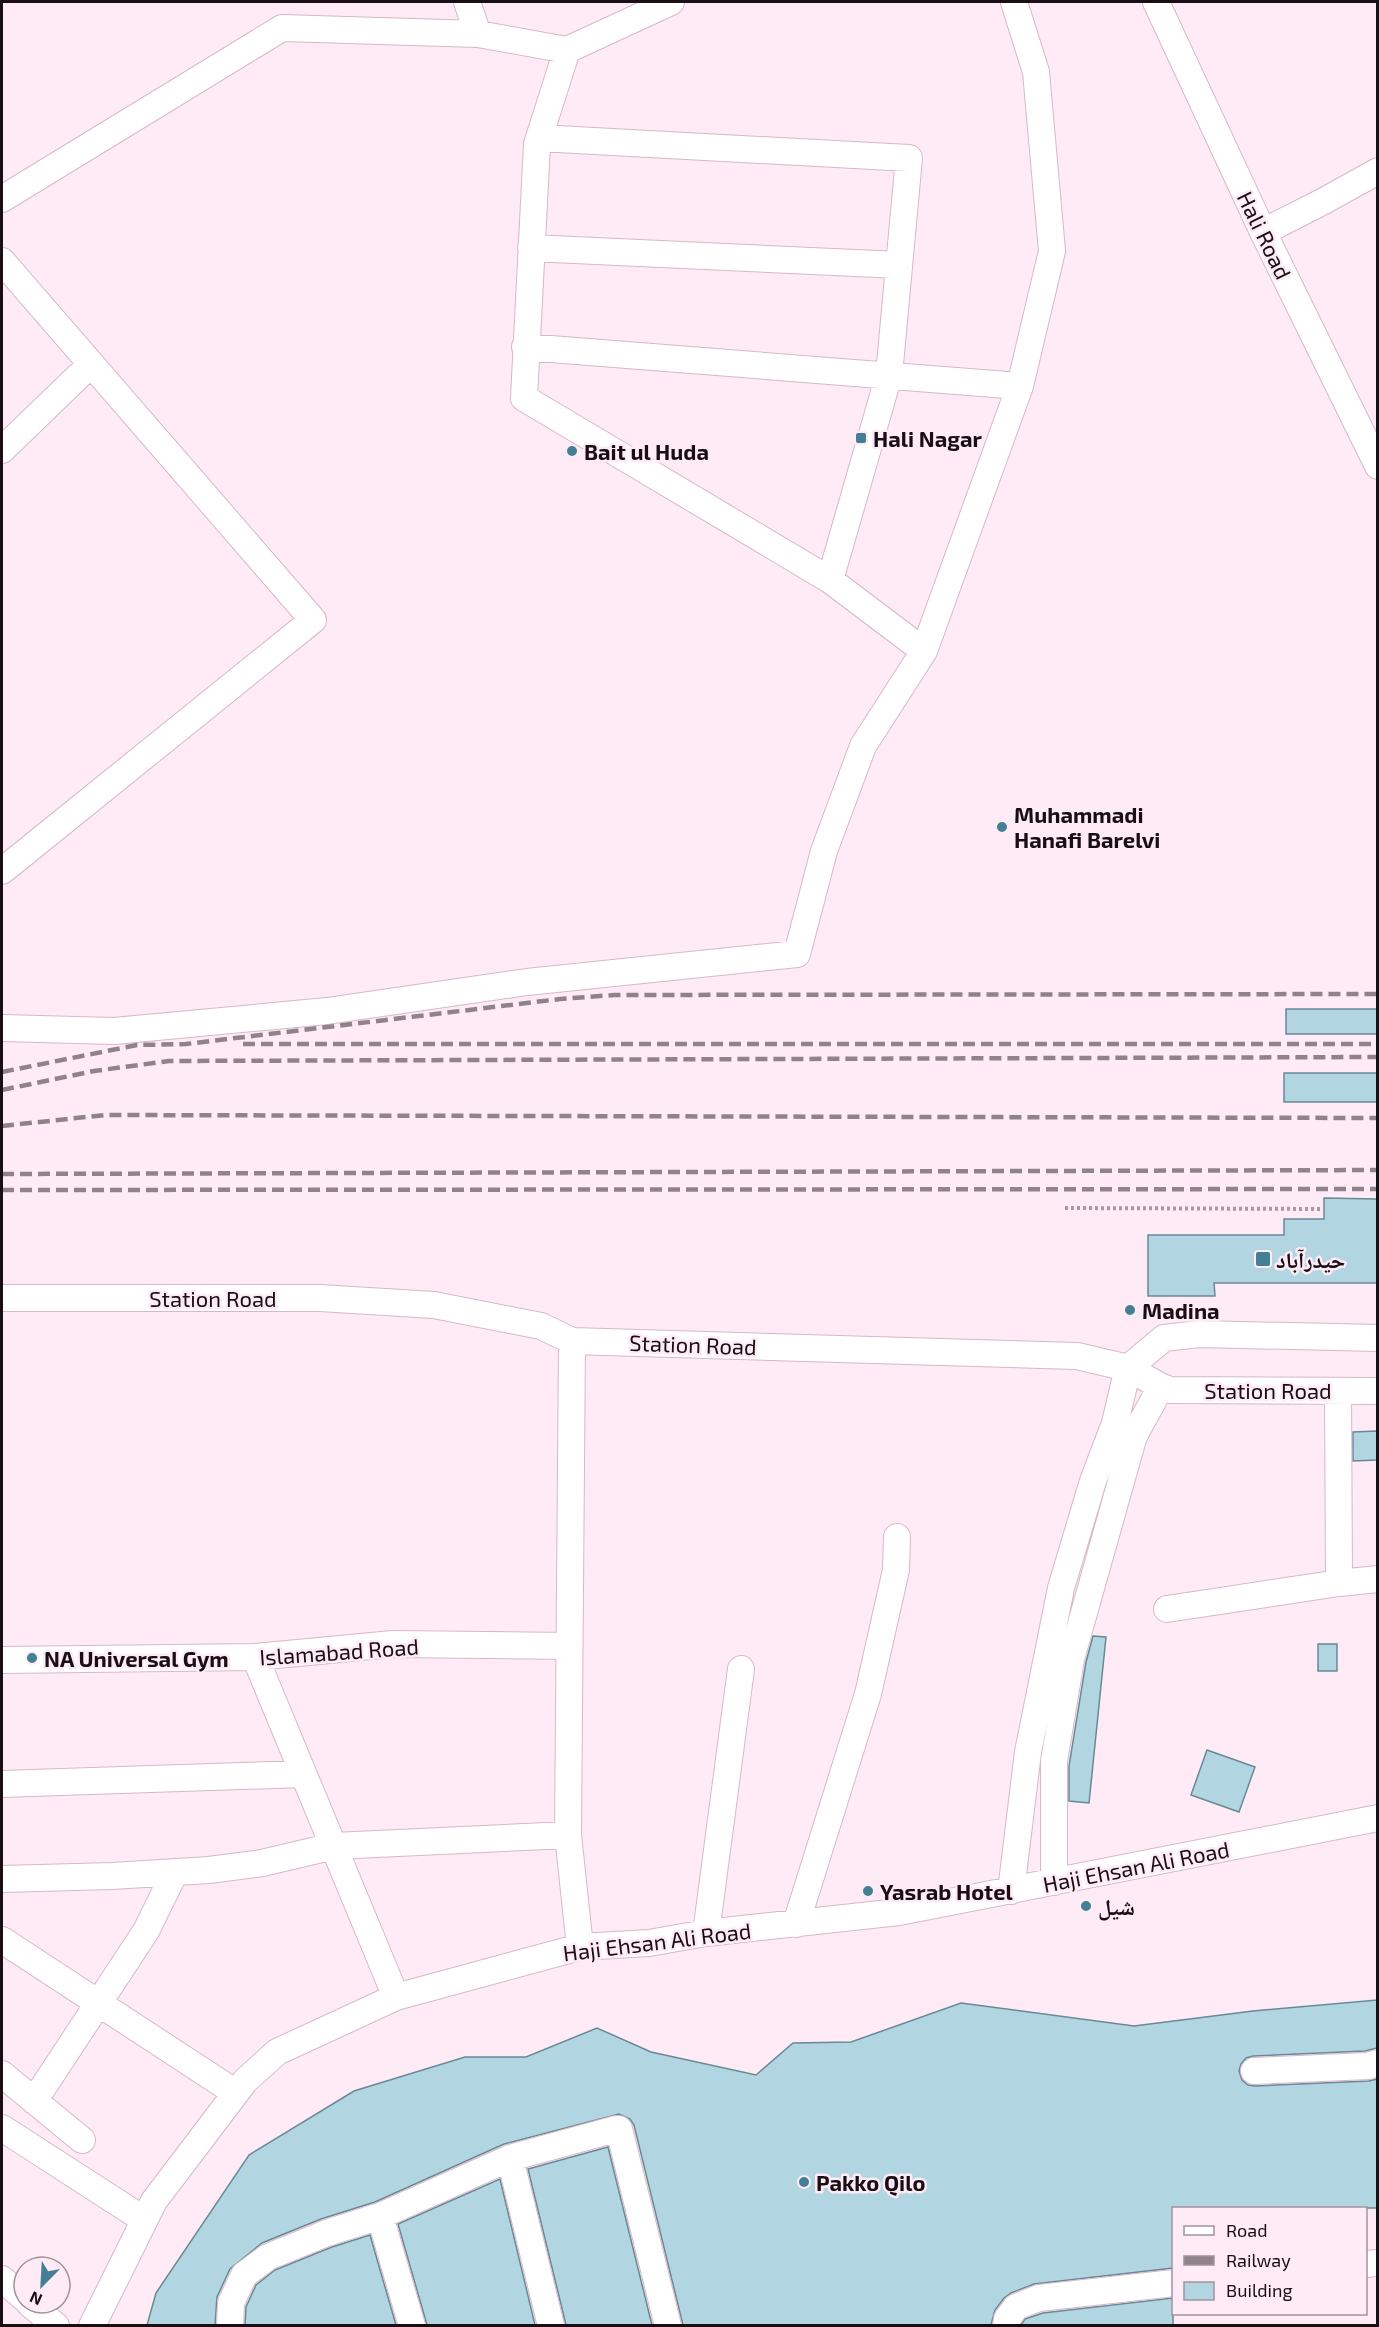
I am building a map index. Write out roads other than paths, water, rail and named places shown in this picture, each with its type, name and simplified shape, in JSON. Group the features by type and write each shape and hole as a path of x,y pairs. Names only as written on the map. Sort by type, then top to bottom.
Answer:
{"street":[{"path":"467,2 478,34"},
{"path":"2,199 282,28 478,34 567,50 671,2"},
{"path":"2,1028 114,1031 160,1027 327,1011 527,982 797,954 824,851 862,746 924,651 1020,386 1053,251 1036,72 1014,2"},
{"name":"Hali Road","path":"1155,2 1263,232 1377,466"},
{"path":"567,50 537,144 524,398 830,580 924,651"},
{"path":"539,138 909,158 889,375 830,580"},
{"path":"1263,232 1323,202 1377,171"},
{"path":"531,248 899,265"},
{"path":"2,261 313,620 2,871"},
{"path":"525,347 1020,386"},
{"path":"2,450 91,364"},
{"name":"Station Road","path":"2,1298 320,1298 434,1305 541,1326 572,1341 1077,1356 1128,1368 1170,1389 1377,1391"},
{"path":"1011,1892 1028,1752 1061,1588 1093,1481 1115,1424 1128,1368 1164,1338 1199,1334 1377,1338"},
{"path":"572,1341 568,1835 580,1947"},
{"path":"1054,1882 1054,1761 1071,1659 1134,1439 1141,1420 1155,1399 1160,1386"},
{"path":"1338,1391 1339,1583"},
{"path":"796,1924 868,1694 896,1570 897,1537"},
{"path":"1167,1609 1377,1579"},
{"name":"Islamabad Road","path":"2,1660 255,1657 393,1644 569,1646"},
{"path":"255,1657 396,1997"},
{"path":"706,1933 741,1669"},
{"path":"2,1784 303,1774"},
{"name":"Haji Ehsan Ali Road","path":"92,2325 154,2201 245,2081 277,2052 396,1997 580,1947 649,1943 706,1933 899,1912 1011,1892 1377,1818"},
{"path":"2,1879 175,1872 261,1863 333,1846 568,1835"},
{"path":"34,2101 146,1931 175,1872"},
{"path":"2,1940 236,2093"},
{"path":"1254,2071 1368,2066 1377,2063"},
{"path":"2,2074 82,2140"},
{"path":"2,2128 143,2219"},
{"path":"230,2325 231,2303 244,2275 268,2257 327,2233 380,2216 510,2158 619,2129 668,2325"},
{"path":"510,2158 551,2325"},
{"path":"380,2216 412,2325"},
{"path":"1006,2325 1007,2319 1016,2307 1039,2298 1172,2283"},
{"path":"44,2315 56,2325"}],"railway":[{"path":"2,1072 137,1045 186,1044 560,999 614,995 1378,994"},
{"path":"243,1044 1378,1044"},
{"path":"2,1090 94,1071 169,1061 1378,1057"},
{"path":"2,1126 105,1115 1378,1118"},
{"path":"2,1174 1378,1170"},
{"path":"2,1190 1378,1189"}],"place":[{"name":"Hali Nagar","path":"861,438"},
{"name":"Bait ul Huda","path":"572,451"},
{"name":"Muhammadi Hanafi Barelvi","path":"1002,827"},
{"name":"حیدرآباد","path":"1263,1259"},
{"name":"Madina","path":"1130,1310"},
{"name":"NA Universal Gym","path":"32,1658"},
{"name":"Yasrab Hotel","path":"868,1891"},
{"name":"شیل","path":"1086,1906"},
{"name":"Pakko Qilo","path":"804,2182"}]}
